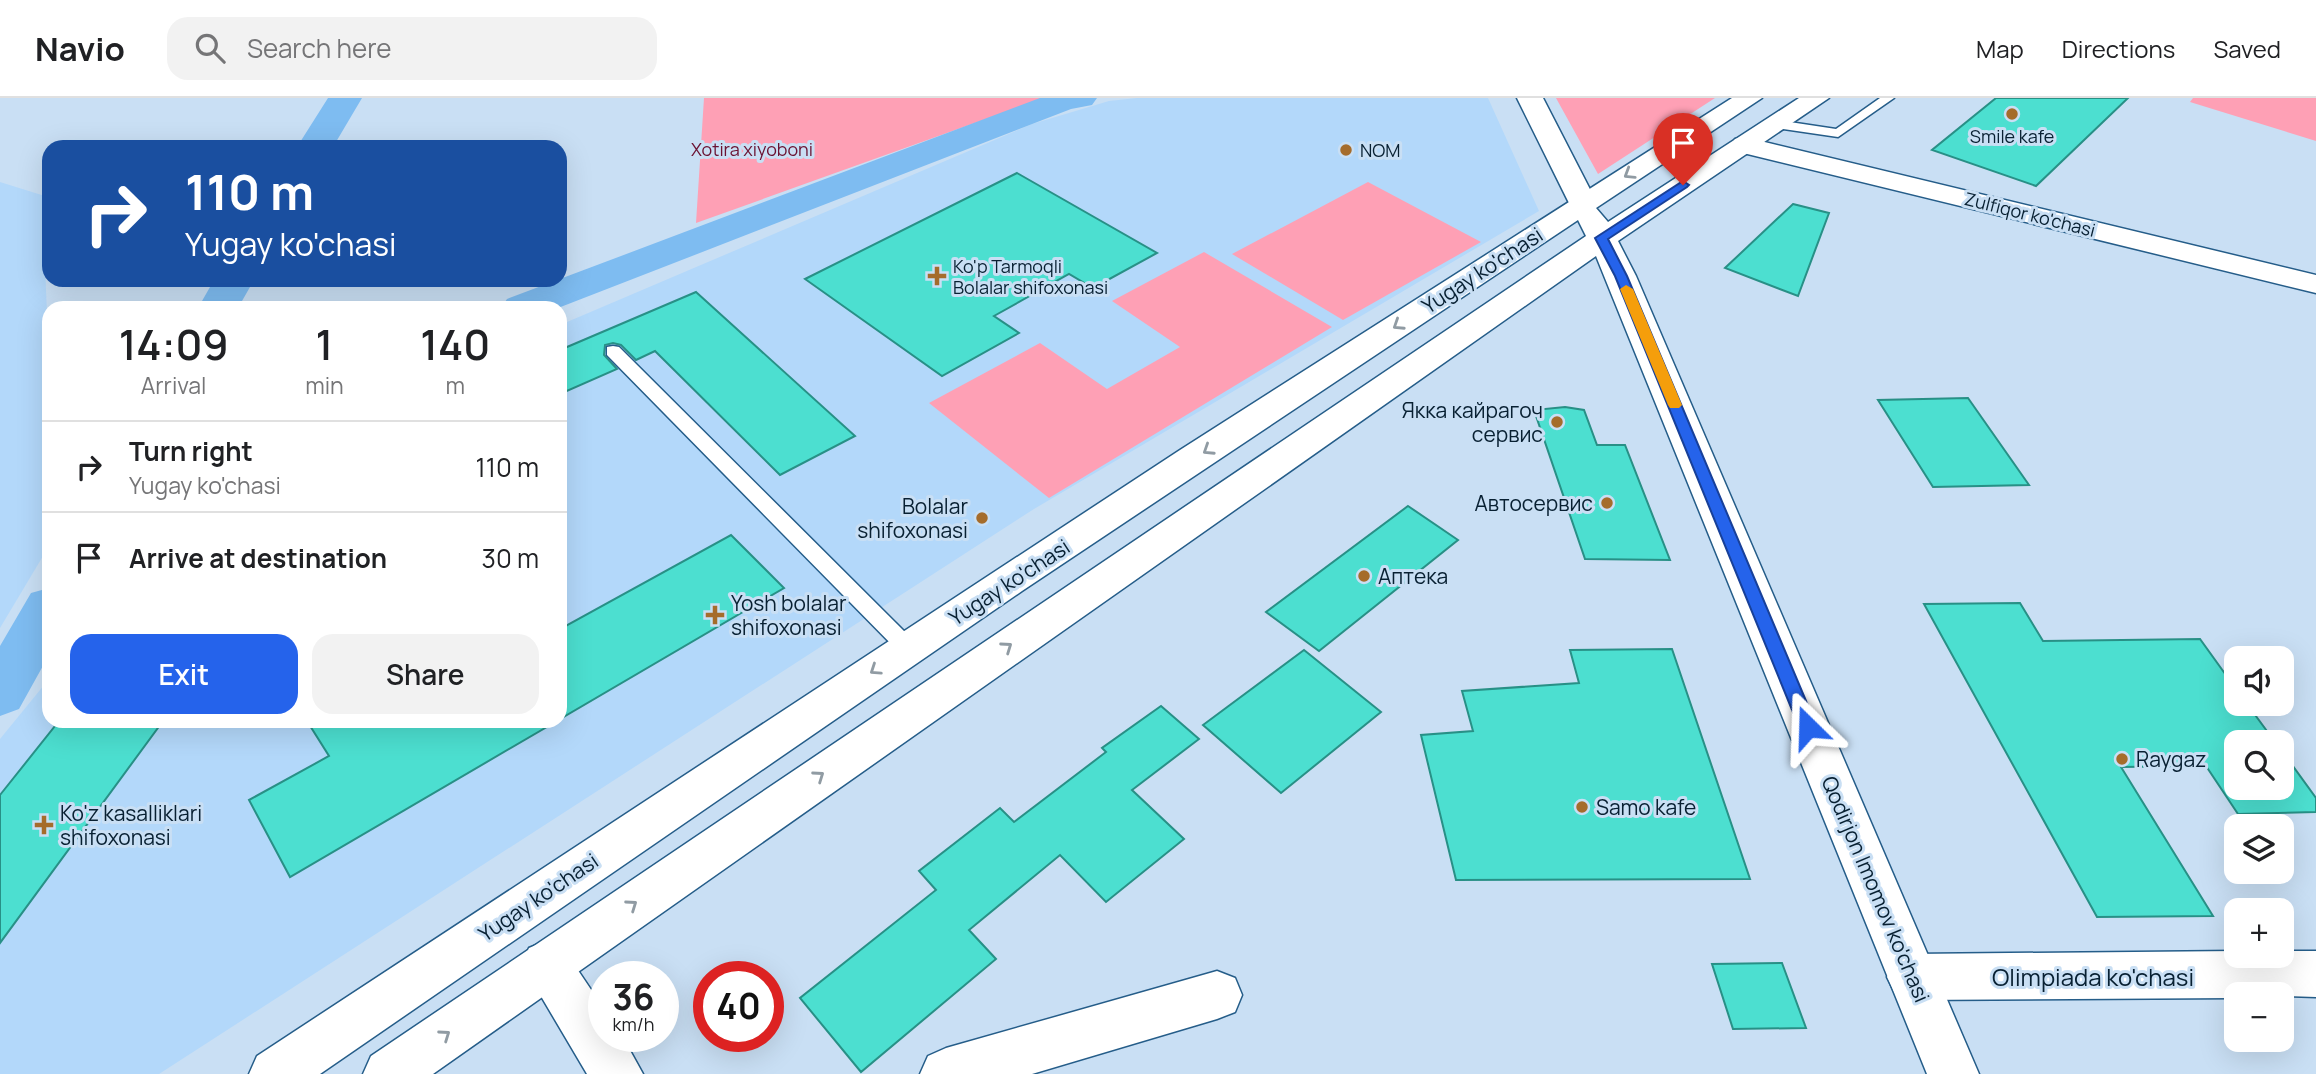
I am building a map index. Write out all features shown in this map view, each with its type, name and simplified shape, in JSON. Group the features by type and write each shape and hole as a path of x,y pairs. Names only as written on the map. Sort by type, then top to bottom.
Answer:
{"main road":[{"name":"Qodirjon Imomov ko'chasi","path":"1530,98 1621,276 1953,1074"},
{"name":"Yugay ko'chasi","path":"275,1074 908,648 1583,203 1749,98"},
{"name":"Yugay ko'chasi","path":"389,1074 1601,238 1816,98"},
{"name":"Zulfiqor ko'chasi","path":"1744,145 2316,284"},
{"path":"546,964 617,1074"},
{"name":"Olimpiada ko'chasi","path":"1912,977 2316,974"},
{"path":"946,1074 1217,995"}],"lane":[{"path":"1776,124 1838,133 1888,98"},
{"path":"613,351 908,648"}],"shaded area":[{"path":"1137,98 1488,98 1539,211 1034,509 159,1074 0,1074 0,739 42,688 42,728 567,728 567,322 1032,124 1109,101"},
{"path":"0,182 42,195 42,287 46,287 46,301 42,301 42,558 0,628"}],"green space":[{"name":"Xotira xiyoboni","path":"704,98 1052,98 1042,99 696,223"},
{"path":"1556,98 1715,98 1598,174"},
{"path":"2193,98 2316,98 2316,141 2190,102"},
{"path":"1368,182 1481,242 1343,320 1232,254"},
{"path":"1204,252 1332,327 1049,498 929,403 1040,343 1107,389 1180,347 1112,301"}],"building":[{"path":"1996,98 2128,98 2036,186 1932,150"},
{"name":"Ko'p Tarmoqli Bolalar shifoxonasi","path":"1017,173 1157,253 1093,288 1069,274 994,316 1019,333 942,376 805,279"},
{"path":"1793,204 1829,213 1798,296 1725,268"},
{"path":"696,292 855,436 780,475 655,351 636,360 621,345 605,345 604,355 617,369 567,391 567,347"},
{"path":"1968,398 2029,485 1933,487 1878,400"},
{"name":"Автосервис","path":"1565,407 1584,410 1597,445 1625,445 1670,560 1585,559 1534,410"},
{"name":"Аптека","path":"1408,506 1458,540 1319,651 1266,612"},
{"path":"731,535 784,588 567,715 567,625"},
{"name":"Raygaz","path":"2020,603 2043,641 2200,639 2224,672 2224,716 2256,716 2266,730 2224,730 2224,793 2206,766 2121,767 2213,916 2097,917 1924,604"},
{"name":"Samo kafe","path":"1672,649 1750,879 1456,880 1421,735 1473,731 1462,691 1579,683 1570,650"},
{"path":"1304,650 1381,712 1281,793 1203,725"},
{"path":"1161,706 1199,739 1132,790 1184,839 1106,902 1060,855 969,930 996,959 861,1072 800,998 936,890 919,871 1000,808 1014,822 1106,752 1102,748"},
{"name":"Ko'z kasalliklari shifoxonasi","path":"53,728 158,728 0,943 0,795"},
{"path":"311,728 545,728 290,877 249,800 329,756"},
{"name":"Raygaz","path":"2294,768 2316,798 2316,812 2238,814 2229,800 2294,800"},
{"path":"1782,963 1806,1028 1733,1029 1712,964"}],"waterway":[{"path":"319,140 345,98"},
{"path":"539,301 1065,100 1080,98"},
{"path":"222,301 230,287"},
{"path":"0,694 42,619"}],"slow traffic":[{"path":"1626,289 1675,405"}],"place":[{"name":"Smile kafe","path":"2012,114"},
{"name":"NOM","path":"1346,150"},
{"name":"Ko'p Tarmoqli Bolalar shifoxonasi","path":"937,276"},
{"name":"Якка кайрагоч сервис","path":"1557,422"},
{"name":"Автосервис","path":"1607,503"},
{"name":"Bolalar shifoxonasi","path":"982,518"},
{"name":"Аптека","path":"1364,576"},
{"name":"Yosh bolalar shifoxonasi","path":"715,615"},
{"name":"Raygaz","path":"2122,759"},
{"name":"Samo kafe","path":"1582,807"},
{"name":"Ko'z kasalliklari shifoxonasi","path":"44,825"}],"route":[{"path":"1683,185 1601,238 1621,276 1808,727"}]}
